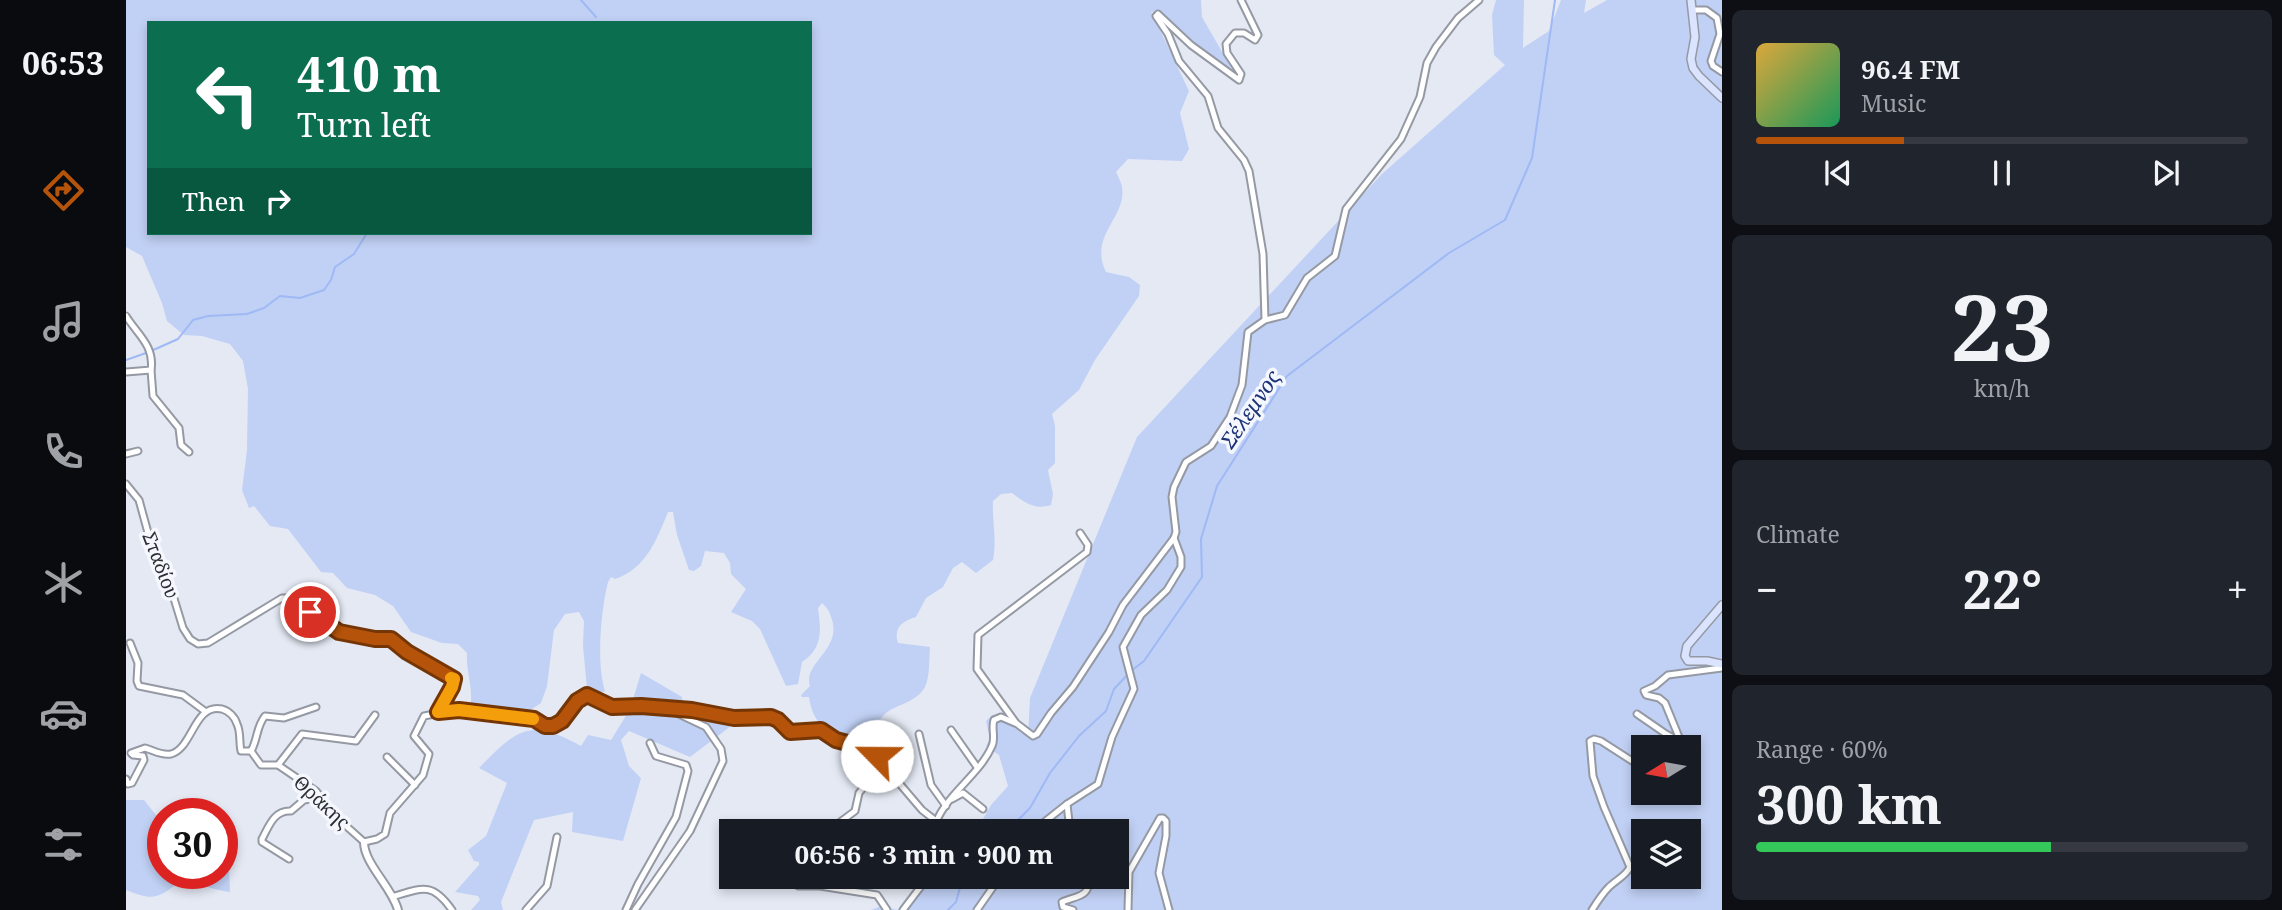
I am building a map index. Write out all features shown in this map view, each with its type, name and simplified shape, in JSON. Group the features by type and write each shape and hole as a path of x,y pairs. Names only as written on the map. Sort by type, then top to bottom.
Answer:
{"main road":[{"path":"1691,0 1695,37 1691,59 1693,68 1722,97"},
{"path":"1722,605 1686,646 1685,656 1690,662 1707,661 1722,666"}],"street":[{"path":"1241,0 1258,35 1255,40 1244,33 1235,33 1226,44 1227,53 1241,74 1239,80 1191,45 1158,14 1156,16 1168,34 1179,61 1208,96 1218,128 1244,160 1249,171 1263,254 1265,320"},
{"path":"1080,533 1088,545 1087,552 979,634 976,669 1016,723 1030,736 1037,734 1073,687 1109,632 1123,605 1174,538 1174,487 1186,462 1211,446 1225,427 1242,385 1248,332 1265,320 1285,315 1307,278 1335,256 1345,211 1401,139 1420,97 1430,56 1458,18 1479,0"},
{"path":"1692,10 1706,10 1717,18 1720,34 1711,61 1713,66 1722,72"},
{"path":"126,316 147,342 152,358 153,396 179,428 181,445 189,452"},
{"path":"126,372 151,370"},
{"path":"126,454 138,451"},
{"name":"Σταδίου","path":"126,484 139,500 150,540 185,632 198,644 208,643 282,598 288,597 335,630 375,639 391,639 407,652 454,679 438,712"},
{"path":"1048,819 1093,788 1100,778 1112,737 1134,689 1123,647 1141,615 1167,590 1181,567 1181,557 1174,538"},
{"path":"130,643 138,663 139,686 183,695 206,712"},
{"path":"1678,735 1665,703 1657,697 1646,695 1644,690 1655,686 1668,675 1722,666"},
{"path":"398,910 395,896 366,853 364,842 385,834 392,810 425,771 430,756 415,739 414,733 424,716 438,712 459,710 534,719 545,726 553,726 562,721 585,695 612,707 692,710 734,718 771,717 793,733 821,730 836,740 866,747 922,810 933,819"},
{"path":"251,751 256,742 257,727 265,715 284,718 316,707"},
{"path":"126,779 128,784 132,783 144,760 143,756 131,753 145,748 160,754 175,752 206,712 219,709 229,713 238,726 241,751 251,751"},
{"path":"635,910 690,831 723,759 721,749 706,727 667,709"},
{"path":"1637,714 1668,735"},
{"name":"Θράκης","path":"364,842 335,816 314,789 278,765 302,734 356,741 375,715"},
{"path":"937,819 993,745 994,720 1001,717 1016,723"},
{"path":"950,730 977,767"},
{"path":"919,734 931,785 948,803"},
{"path":"1592,910 1630,867 1593,776 1591,740 1601,740 1631,760"},
{"path":"626,910 676,817 688,771 686,765 656,756 650,743"},
{"path":"251,751 261,765 278,765"},
{"path":"387,757 415,785"},
{"path":"844,819 855,811 858,795 881,764"},
{"path":"948,803 963,793 983,809"},
{"path":"289,859 262,842 262,839 278,814 291,811 307,799 321,797"},
{"path":"1067,804 1069,819"},
{"path":"1128,910 1129,873 1161,818 1165,819 1167,829 1159,873 1169,910"},
{"path":"526,910 547,886 557,837"},
{"path":"395,896 429,888 438,892 452,910"},
{"path":"839,889 877,895 888,910"},
{"path":"903,910 919,889"},
{"path":"977,910 992,889"},
{"path":"1073,910 1063,907 1062,902 1083,895 1087,889"},
{"path":"879,910 888,910"}],"shaded area":[{"path":"126,0 1201,0 1202,17 1233,71 1151,11 1189,91 1180,113 1189,149 1182,161 1128,159 1116,172 1122,187 1122,198 1104,237 1102,259 1106,272 1129,277 1140,285 1139,296 1095,360 1079,390 1052,414 1055,426 1055,463 1048,470 1053,494 1051,505 1030,505 1012,493 1001,494 993,501 993,560 976,573 962,562 953,568 943,587 926,598 916,617 907,620 898,629 898,643 930,647 929,673 925,687 919,695 882,717 876,736 852,738 832,733 817,720 809,697 801,695 810,686 812,670 832,638 834,628 827,608 822,603 818,608 819,638 814,651 802,662 798,684 786,686 760,629 752,621 731,612 746,589 731,574 730,563 724,553 705,551 701,566 694,571 689,570 677,535 673,512 668,512 655,542 642,561 626,574 615,579 611,577 608,582 601,636 601,666 605,691 599,693 587,688 583,646 584,621 579,612 565,614 554,630 547,686 541,703 529,711 470,709 467,653 458,644 442,643 411,632 393,606 375,595 347,588 333,573 321,572 288,529 270,526 254,506 249,508 242,490 247,450 248,389 243,361 230,344 202,336 184,335 167,321 142,256 126,247"},
{"path":"1496,0 1524,0 1523,48 1549,31 1561,0 1586,0 1584,13 1607,0 1722,0 1722,910 897,910 915,889 1129,889 1129,819 983,819 1008,786 999,755 986,746 990,739 986,721 992,715 1003,714 1021,733 1028,736 1030,698 1137,437 1382,174 1505,65 1494,55 1492,15"},
{"path":"641,673 682,697 683,707 735,723 690,757 629,731 621,740 629,766 641,778 623,841 572,832 573,812 534,820 501,902 503,910 471,910 480,900 478,896 455,892 479,865 468,850 486,836 507,783 479,768 504,744 525,732 549,732 581,746 588,735 611,740 630,709"},
{"path":"126,800 144,800 147,804 147,889 170,889 149,897 126,890"},
{"path":"881,906 897,910 871,910"}],"waterway":[{"path":"581,0 596,17"},
{"name":"Σέλεμνος","path":"1019,819 1030,808 1050,773 1079,736 1106,711 1114,689 1144,661 1202,577 1201,539 1217,486 1287,376 1449,253 1505,220 1532,158 1555,0"},
{"path":"151,351 178,339 193,320 208,316 247,314 264,308 280,296 300,298 324,290 335,267 354,254 366,235"},
{"path":"126,360 146,353"},
{"name":"Σέλεμνος","path":"948,910 956,902 960,889"}],"slow traffic":[{"path":"451,678 454,679 452,687 438,712 459,710 533,719"}],"route":[{"path":"310,612 339,632 375,639 391,639 407,652 454,679 438,712 459,710 534,719 545,726 556,726 581,696 587,695 612,707 692,710 734,718 771,717 790,732 821,730 836,740 866,747 877,756"}]}
